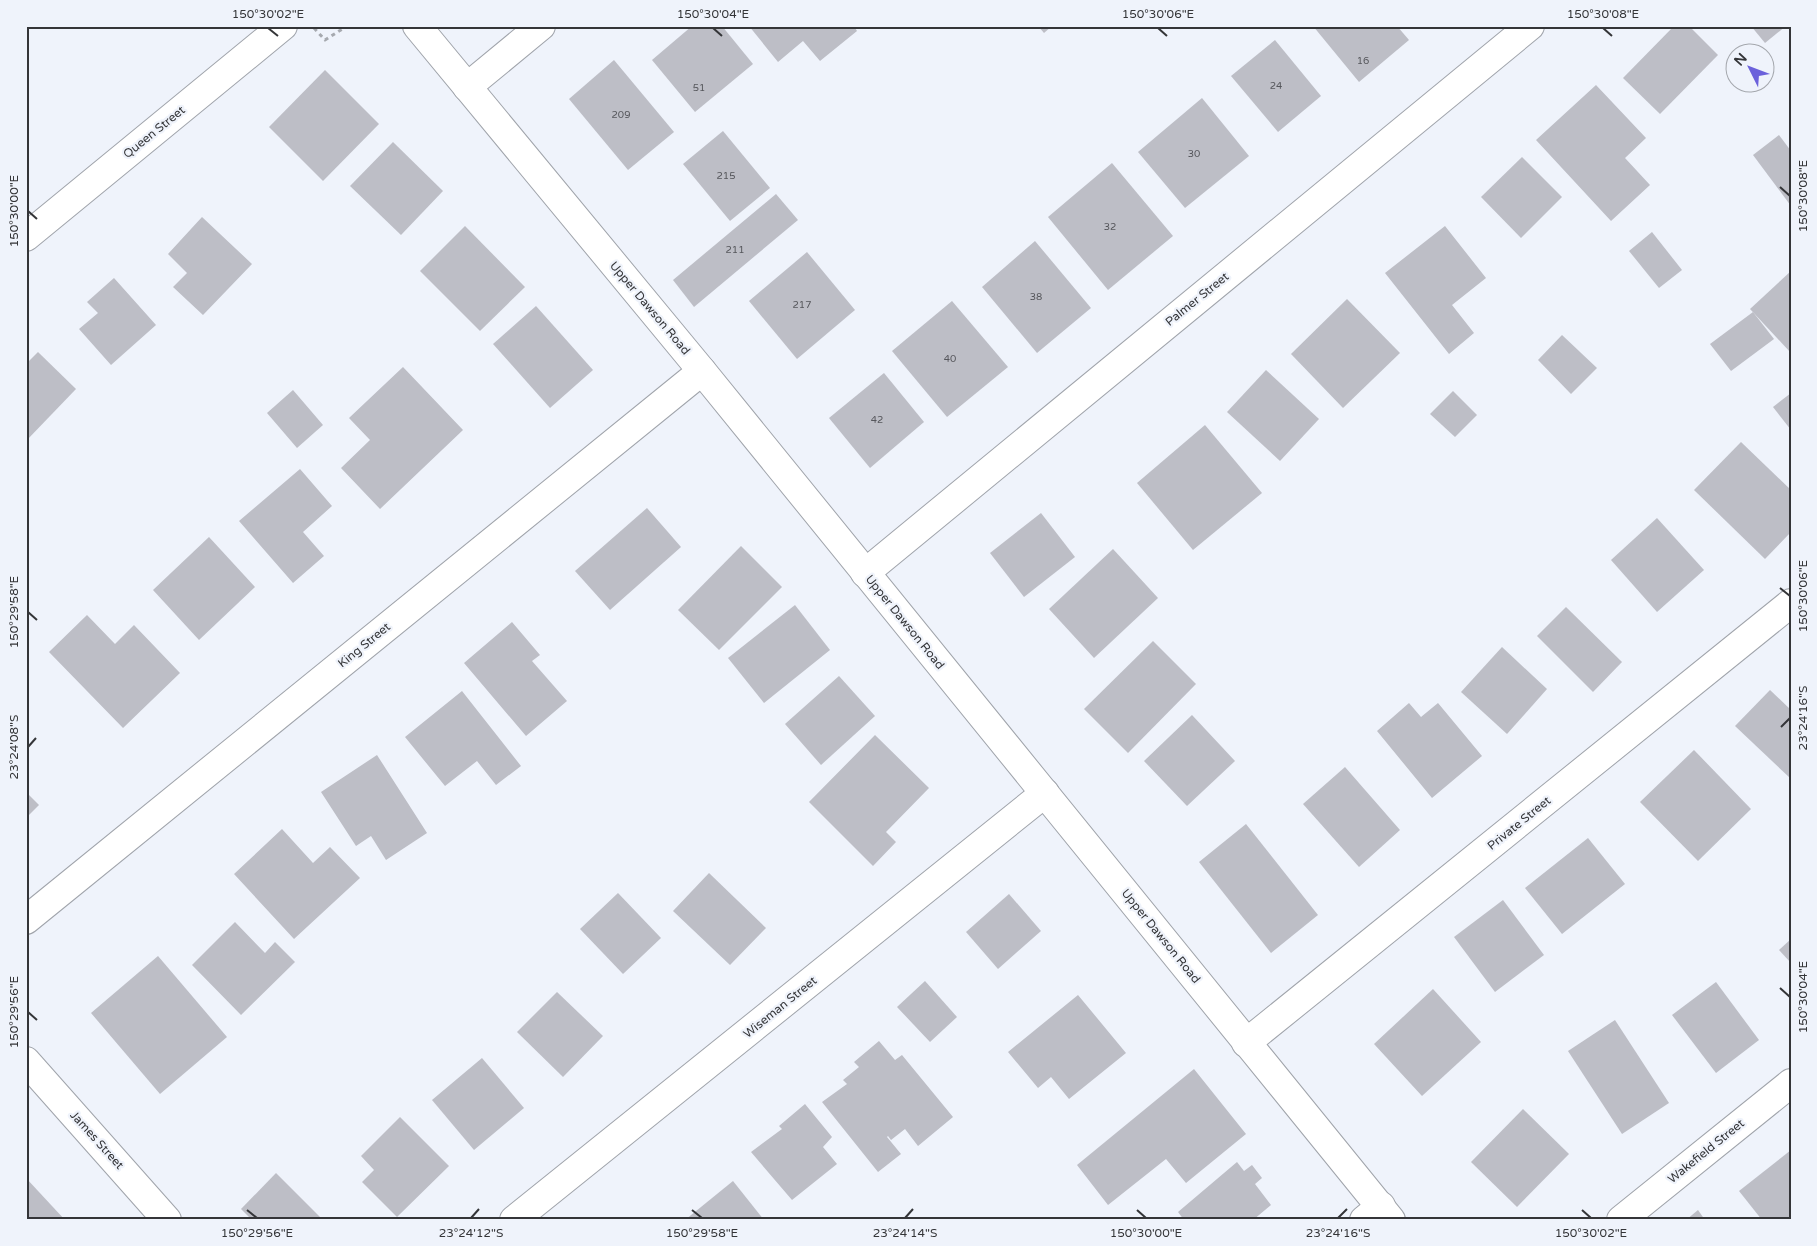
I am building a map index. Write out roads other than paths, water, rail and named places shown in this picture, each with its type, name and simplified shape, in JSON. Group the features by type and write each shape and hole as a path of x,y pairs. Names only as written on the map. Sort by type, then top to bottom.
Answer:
{"street":[{"name":"Queen Street","path":"26,237 283,26"},
{"name":"Upper Dawson Road","path":"417,26 702,371 864,573 1046,793 1246,1043 1379,1215"},
{"path":"467,87 541,26"},
{"name":"Palmer Street","path":"864,573 1530,26"},
{"name":"King Street","path":"26,920 702,371"},
{"name":"Private Street","path":"1246,1043 1791,603"},
{"name":"Wiseman Street","path":"514,1220 1046,793"},
{"name":"James Street","path":"26,1060 168,1220"},
{"name":"Wakefield Street","path":"1621,1220 1791,1083"}]}
